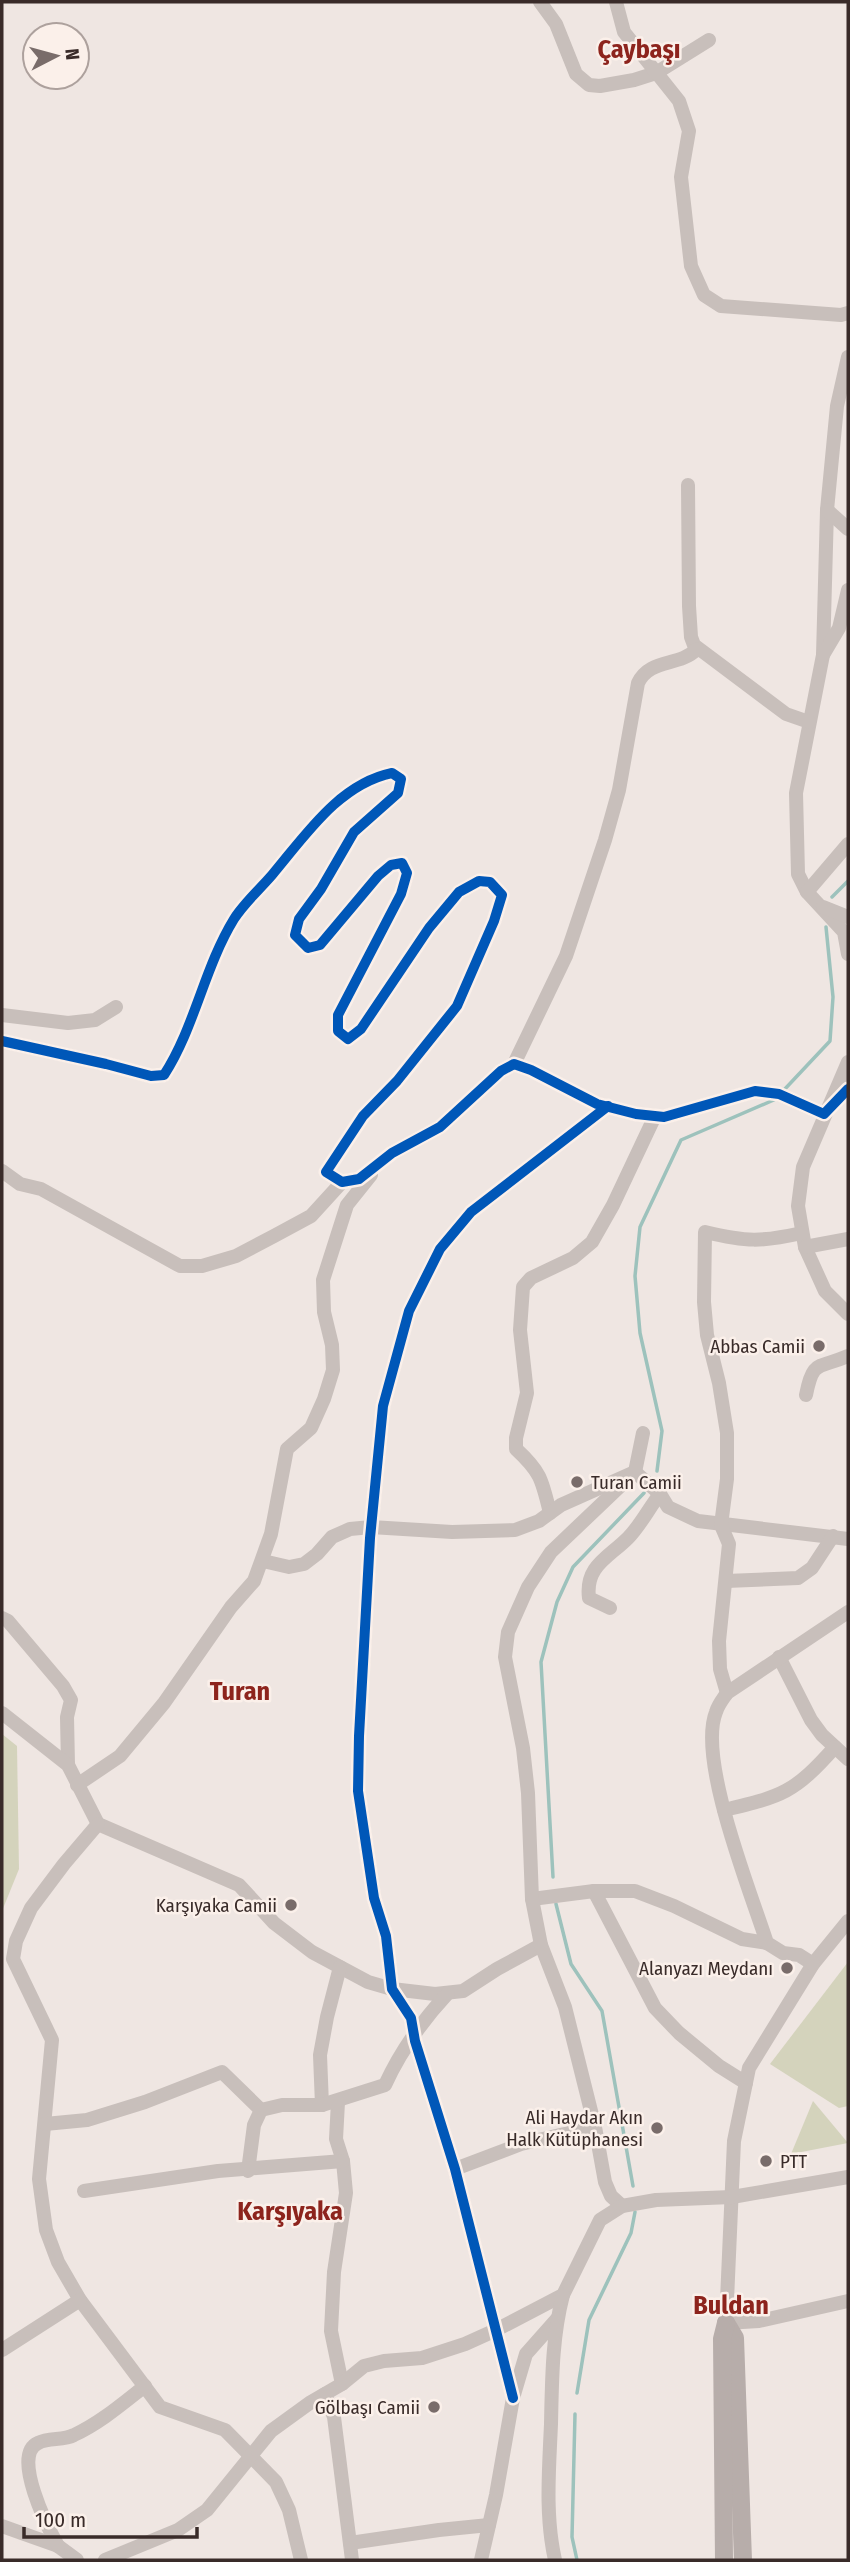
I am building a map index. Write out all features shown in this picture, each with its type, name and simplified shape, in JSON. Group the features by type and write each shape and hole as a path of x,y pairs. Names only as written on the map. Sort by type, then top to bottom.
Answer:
{"main road":[{"path":"724,2560 722,2339 726,2323"},
{"path":"726,2323 735,2338 743,2560"}],"street":[{"path":"540,2 556,24 576,74 584,83 600,86 656,73 709,40"},
{"path":"616,2 624,32 678,101 690,131 681,177 691,266 704,295 721,306 841,315 848,313"},
{"path":"848,357 837,406 827,510 823,655 796,793 798,874 807,891 844,932 848,954"},
{"path":"688,485 691,637 698,649 786,714 808,722"},
{"path":"827,510 848,529"},
{"path":"823,655 839,628 848,590"},
{"path":"2,1171 20,1184 40,1189 180,1266 202,1266 236,1255 311,1216 342,1182 359,1179 383,1160 440,1127 501,1072 514,1064 566,956 619,789 638,684 643,674 650,668 684,658 698,649"},
{"path":"2,1041 151,1076 164,1075 180,1049 204,982 235,918 331,807 377,776 392,773 401,779 398,793 354,832 299,919 295,935 308,948 320,945 378,876 391,865 402,863 407,873 401,894 338,1015 338,1031 348,1039 361,1029 429,928 458,892 479,881 490,882 502,895 494,921 457,1006 397,1081 363,1116 326,1172 342,1182"},
{"path":"807,891 848,844"},
{"path":"822,907 848,917"},
{"path":"2,1015 68,1023 95,1020 116,1007"},
{"path":"848,1062 803,1167 798,1206 803,1240 825,1291 848,1314"},
{"path":"514,1064 597,1104 636,1114 664,1117 755,1091 779,1094 824,1114"},
{"path":"824,1114 848,1089"},
{"path":"513,2399 455,2169 411,2018 392,1989 386,1936 374,1898 358,1791 372,1527 383,1406 409,1311 440,1250 471,1212 608,1106"},
{"path":"550,1513 542,1479 534,1465 516,1449 516,1438 527,1393 520,1330 523,1287 531,1278 572,1258 592,1242 613,1205 655,1116"},
{"path":"77,1786 120,1756 164,1703 231,1607 254,1581 271,1534 287,1449 311,1428 334,1370 332,1345 324,1312 324,1280 347,1205 383,1160"},
{"path":"727,1693 720,1669 719,1641 729,1544 722,1525 727,1479 727,1433 719,1383 707,1335 704,1302 705,1232 764,1241 848,1239"},
{"path":"806,1395 815,1368 848,1356"},
{"path":"622,2206 611,2196 605,2182 595,2127 565,2007 541,1945 532,1899 528,1793 523,1748 505,1657 509,1632 528,1587 551,1552 635,1472 643,1433"},
{"path":"263,1560 289,1567 304,1564 332,1537 350,1529 372,1527 452,1532 515,1530 539,1521 561,1505 635,1472"},
{"path":"635,1472 660,1494 668,1507 698,1521 848,1539"},
{"path":"610,1608 589,1598 587,1585 598,1563 629,1537 660,1494"},
{"path":"726,1581 798,1578 812,1568 833,1536"},
{"path":"767,1943 714,1774 712,1744 715,1713 727,1693 779,1657 847,1616"},
{"path":"2,1618 8,1621 40,1658 71,1700 67,1717 68,1765 97,1824 239,1885 274,1923 312,1952 368,1982 392,1989 435,1994 463,1992 497,1969 541,1945"},
{"path":"779,1657 811,1720 822,1735 848,1759"},
{"path":"2,1713 68,1765"},
{"path":"724,1810 772,1799 795,1788 835,1747"},
{"path":"97,1824 31,1908 16,1941 13,1959 52,2040 39,2179 46,2230 58,2262 80,2300 160,2407 225,2430 276,2482 289,2510 301,2560"},
{"path":"532,1899 594,1891 635,1891 674,1906 742,1939 767,1943 783,1953 799,1955 813,1964"},
{"path":"594,1891 655,2008 679,2033 719,2066 746,2083"},
{"path":"846,1929 813,1964 749,2068 734,2141 726,2323 759,2321 848,2301"},
{"path":"2,1950 16,1941"},
{"path":"323,2105 320,2055 340,1967"},
{"path":"261,2110 282,2105 323,2105 338,2102 385,2085 398,2055 425,2018 448,1993"},
{"path":"44,2124 87,2120 145,2102 222,2072 261,2110"},
{"path":"338,2102 336,2139 343,2161 346,2193 334,2272 331,2331 342,2384"},
{"path":"248,2171 254,2125 261,2110"},
{"path":"455,2169 521,2144 595,2127"},
{"path":"84,2191 218,2171 248,2171 343,2161"},
{"path":"555,2560 551,2544 548,2488 552,2367 557,2319 563,2295 600,2220 622,2206 656,2200 732,2197 848,2177"},
{"path":"105,2560 178,2530 207,2510 271,2431 342,2384 364,2366 384,2361 422,2358 465,2344 563,2295"},
{"path":"2,2350 80,2300"},
{"path":"481,2560 513,2399 526,2354 557,2319"},
{"path":"58,2546 43,2518 32,2483 27,2457 32,2447 39,2442 68,2438 91,2427 145,2386"},
{"path":"325,2394 334,2417 352,2560"},
{"path":"350,2543 489,2525"},
{"path":"2,2526 58,2546 77,2560"}],"green space":[{"path":"2,1734 17,1746 19,1869 2,1911"},
{"path":"848,1962 848,2106 839,2108 770,2064"},
{"path":"813,2101 848,2143 791,2154"}],"waterway":[{"path":"832,897 848,881"},
{"path":"783,1091 830,1041 833,997 826,927"},
{"path":"657,1471 662,1431 640,1333 635,1276 640,1227 681,1140 776,1099"},
{"path":"553,1877 541,1662 557,1602 573,1567 644,1493"},
{"path":"556,1904 571,1964 602,2011 633,2186"},
{"path":"577,2393 589,2320 631,2233 635,2212"},
{"path":"575,2414 572,2537 577,2560"}],"cycle path":[{"path":"2,1041 151,1076 164,1075 184,1037 215,957 238,913 310,828 339,800 373,779 392,773 401,779 398,793 354,832 321,889 299,919 295,935 308,948 320,945 378,876 391,865 402,863 407,873 401,894 338,1015 338,1031 348,1039 361,1029 429,928 459,892 479,881 490,882 502,895 494,921 457,1006 397,1081 363,1116 326,1172 342,1182 359,1179 392,1153 440,1127 501,1071 514,1064 597,1104 636,1114 664,1117 755,1091 779,1094 824,1114 848,1089"},
{"path":"513,2398 455,2169 415,2041 411,2018 392,1989 386,1936 374,1898 358,1791 370,1538 383,1406 409,1311 440,1249 471,1212 608,1106"}],"place":[{"name":"Abbas Camii","path":"819,1346"},
{"name":"Turan Camii","path":"577,1482"},
{"name":"Karşıyaka Camii","path":"291,1905"},
{"name":"Alanyazı Meydanı","path":"787,1968"},
{"name":"Ali Haydar Akın Halk Kütüphanesi","path":"657,2128"},
{"name":"PTT","path":"766,2161"},
{"name":"Gölbaşı Camii","path":"434,2407"}],"district":[{"name":"Çaybaşı","path":"639,49"},
{"name":"Turan","path":"240,1691"},
{"name":"Karşıyaka","path":"290,2211"},
{"name":"Buldan","path":"731,2305"}]}
